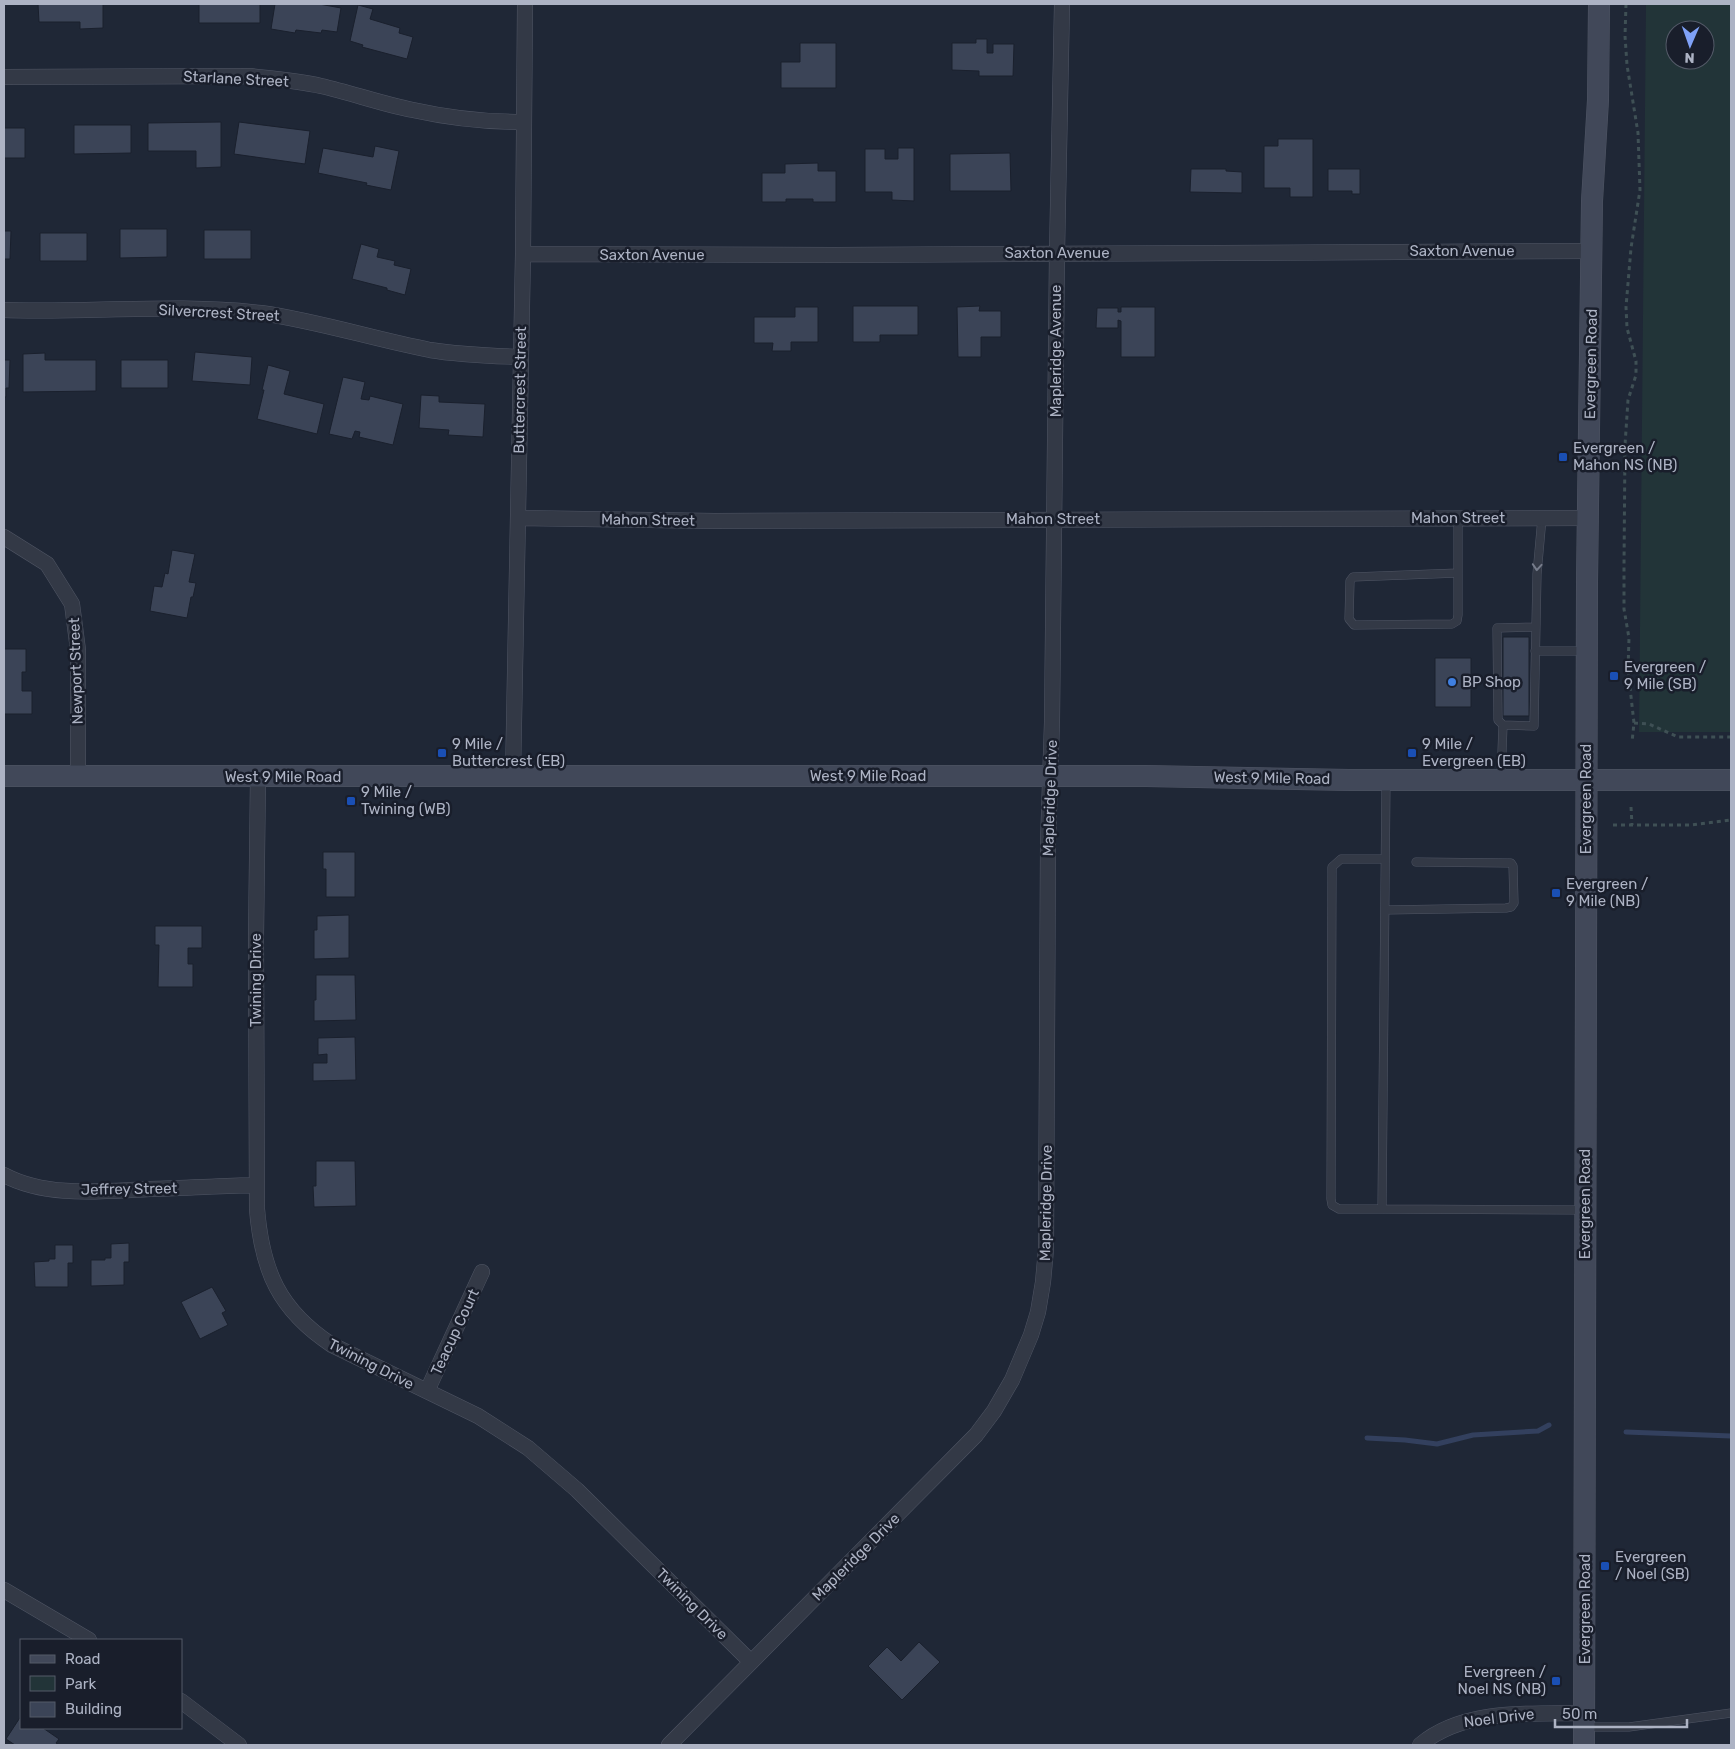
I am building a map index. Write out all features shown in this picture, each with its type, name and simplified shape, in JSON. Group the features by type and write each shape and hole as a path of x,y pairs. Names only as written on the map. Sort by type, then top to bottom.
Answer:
{"main road":[{"name":"Evergreen Road","path":"1584,1728 1588,518 1593,180 1598,100 1599,4"},
{"name":"West 9 Mile Road","path":"4,776 1051,776 1386,780 1731,780"}],"street":[{"name":"Buttercrest Street","path":"513,776 523,254 525,4"},
{"name":"Mapleridge Avenue","path":"1055,519 1057,252 1062,4"},
{"name":"Starlane Street","path":"4,77 197,75 260,77 321,86 413,110 446,116 496,122 523,122"},
{"name":"Saxton Avenue","path":"523,254 764,255 1057,252 1592,251"},
{"name":"Silvercrest Street","path":"4,310 181,309 239,311 292,318 432,350 475,355 521,357"},
{"name":"Mahon Street","path":"518,518 706,521 1588,518"},
{"name":"Mapleridge Drive","path":"669,1745 976,1435 994,1411 1012,1380 1031,1335 1044,1282 1046,1249 1048,843 1051,776 1055,519"},
{"name":"Newport Street","path":"4,537 46,564 72,604 78,650 78,777"},
{"name":"Twining Drive","path":"258,777 256,938 257,1185 259,1237 273,1282 291,1309 311,1330 332,1345 457,1405 500,1428 528,1448 577,1490 751,1662"},
{"name":"Jeffrey Street","path":"4,1175 44,1187 91,1191 257,1185"},
{"name":"Teacup Court","path":"427,1391 482,1272"},
{"path":"4,1590 87,1639"},
{"path":"182,1703 239,1745"},
{"name":"Noel Drive","path":"1420,1745 1439,1731 1467,1721 1507,1715 1584,1728"}],"lane":[{"path":"1536,627 1497,628 1498,720 1503,725 1534,726 1535,651 1536,627 1537,574 1542,518"},
{"path":"1458,519 1458,573 1458,615 1456,621 1452,624 1354,625 1349,619 1350,581 1353,577 1458,573"},
{"path":"1535,651 1587,651"},
{"path":"1501,780 1503,725"},
{"path":"1382,1209 1386,780"},
{"path":"1384,859 1341,859 1332,867 1332,1204 1339,1209 1585,1210"},
{"path":"1385,910 1506,908 1511,907 1514,903 1513,866 1511,862 1416,862"},
{"path":"1584,1728 1629,1727 1731,1713"}],"path":[{"path":"1626,4 1624,36 1638,133 1640,190 1631,248 1626,307 1628,328 1636,361 1636,375 1628,400 1625,445 1624,609 1629,638 1628,670 1634,723 1632,742"},
{"path":"1634,723 1649,724 1678,737 1731,737"},
{"path":"1632,807 1632,826"},
{"path":"1613,825 1690,825 1731,820"}],"green space":[{"path":"1646,4 1731,4 1731,732 1639,732"}],"building":[{"path":"38,4 103,4 103,28 80,29 80,22 39,22"},
{"path":"199,4 260,4 260,23 199,23"},
{"path":"275,4 319,4 341,8 337,32 322,30 321,33 296,30 295,33 271,29"},
{"path":"358,5 373,9 370,19 400,28 399,33 413,37 407,59 362,47 363,45 350,41"},
{"path":"976,39 987,39 987,53 993,53 993,44 1014,44 1013,76 979,76 979,71 952,70 952,43 976,43"},
{"path":"800,43 836,43 836,88 781,88 781,62 800,62"},
{"path":"221,122 221,167 196,168 196,151 148,151 148,123"},
{"path":"239,122 310,131 305,164 234,154"},
{"path":"74,125 131,125 131,153 74,154"},
{"path":"4,128 25,128 25,158 4,158"},
{"path":"1278,139 1313,139 1313,197 1290,197 1290,188 1264,188 1264,146 1278,146"},
{"path":"375,146 399,151 391,190 318,173 323,148 373,157"},
{"path":"898,148 914,148 914,201 892,200 892,192 865,192 865,149 885,149 885,159 898,159"},
{"path":"1010,153 1011,191 950,191 950,154"},
{"path":"818,163 818,171 836,171 836,202 813,202 813,199 786,199 786,202 762,202 762,173 785,173 785,164"},
{"path":"1191,169 1226,169 1226,171 1242,172 1242,193 1190,192"},
{"path":"1328,169 1360,169 1360,194 1352,194 1352,191 1328,191"},
{"path":"120,229 167,229 167,257 120,258"},
{"path":"204,230 251,230 251,259 204,259"},
{"path":"4,231 11,231 10,259 4,259"},
{"path":"40,233 87,233 87,261 40,261"},
{"path":"361,244 379,249 377,257 395,261 394,265 411,269 405,295 352,279"},
{"path":"853,306 918,306 918,335 880,335 880,342 853,342"},
{"path":"980,306 979,311 1001,311 1001,337 981,337 981,357 958,357 957,307"},
{"path":"795,307 818,307 818,342 791,342 791,351 772,351 773,343 754,343 754,317 795,317"},
{"path":"1121,307 1155,307 1155,357 1121,357 1121,321 1118,320 1118,328 1096,328 1097,308 1118,308 1118,312 1121,312"},
{"path":"195,352 252,357 250,385 192,381"},
{"path":"45,353 45,360 96,360 96,391 23,392 23,354"},
{"path":"4,360 10,360 9,388 6,388 6,397 4,397"},
{"path":"121,360 168,360 168,388 121,388"},
{"path":"268,365 290,371 284,394 324,404 317,434 257,419"},
{"path":"343,377 365,382 361,399 369,400 370,396 403,404 393,445 359,437 360,432 355,431 352,439 329,434"},
{"path":"421,395 439,396 439,402 485,404 483,437 448,435 449,430 419,428"},
{"path":"172,550 195,554 189,582 196,583 187,618 150,611 154,586 162,587 165,573 168,574"},
{"path":"1503,637 1529,637 1529,716 1503,716"},
{"path":"4,649 26,649 26,672 22,672 22,691 32,691 32,714 4,714"},
{"path":"1435,658 1471,658 1471,707 1435,707"},
{"path":"323,852 355,852 355,897 326,897 326,869 323,869"},
{"path":"349,915 349,958 314,959 314,930 317,930 317,916"},
{"path":"155,926 202,926 202,948 188,948 188,964 193,964 193,987 158,987 159,945 155,945"},
{"path":"316,975 355,975 356,1020 314,1021"},
{"path":"355,1037 356,1080 313,1081 313,1063 327,1063 327,1054 318,1055 318,1038"},
{"path":"316,1161 355,1161 356,1206 314,1207 313,1186 316,1186"},
{"path":"129,1243 129,1262 124,1262 124,1285 91,1286 91,1260 111,1258 111,1244"},
{"path":"55,1245 73,1245 73,1263 68,1263 68,1287 35,1287 34,1262 55,1259"},
{"path":"212,1287 226,1311 222,1313 228,1325 200,1339 181,1302"},
{"path":"919,1642 940,1662 902,1700 868,1666 887,1647 901,1661"},
{"path":"20,1718 20,1729 44,1729 59,1739 56,1743 59,1745 15,1745 6,1739"}],"waterway":[{"path":"1367,1438 1437,1444 1473,1435 1538,1431 1549,1425"},
{"path":"1626,1432 1731,1436"}],"place":[{"name":"Evergreen / Mahon NS (NB)","path":"1563,457"},
{"name":"Evergreen / 9 Mile (SB)","path":"1614,676"},
{"name":"BP Shop","path":"1452,682"},
{"name":"9 Mile / Buttercrest (EB)","path":"442,753"},
{"name":"9 Mile / Evergreen (EB)","path":"1412,753"},
{"name":"9 Mile / Twining (WB)","path":"351,801"},
{"name":"Evergreen / 9 Mile (NB)","path":"1556,893"},
{"name":"Evergreen / Noel (SB)","path":"1605,1566"},
{"name":"Evergreen / Noel NS (NB)","path":"1556,1681"}]}
